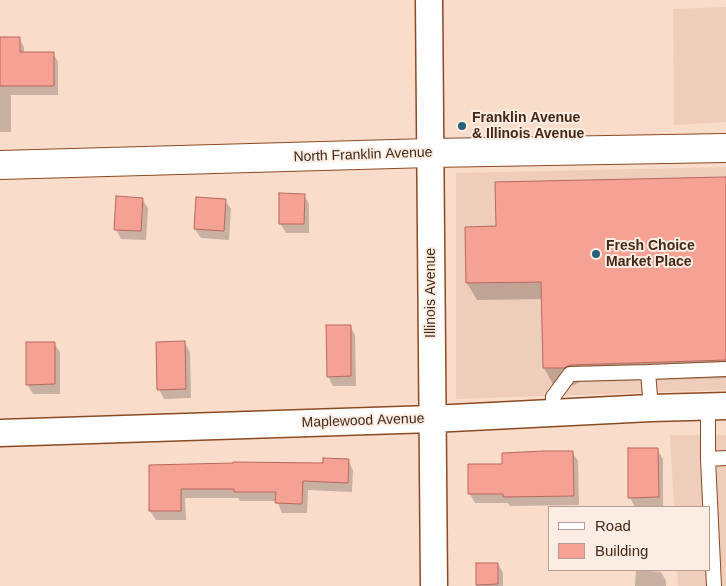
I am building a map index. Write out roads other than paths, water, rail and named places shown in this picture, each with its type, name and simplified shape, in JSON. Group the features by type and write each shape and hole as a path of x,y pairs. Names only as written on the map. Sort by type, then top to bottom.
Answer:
{"street":[{"name":"Illinois Avenue","path":"429,0 434,586"},
{"name":"North Franklin Avenue","path":"0,164 430,153 726,148"},
{"name":"Maplewood Avenue","path":"0,433 432,419 717,406"}],"lane":[{"path":"553,413 553,397 570,374 726,369"},
{"path":"648,372 651,408"},
{"path":"710,506 708,459 717,406"},
{"path":"708,459 726,458"},
{"path":"711,522 714,586"}],"place":[{"name":"Franklin Avenue & Illinois Avenue","path":"462,126"},
{"name":"Fresh Choice Market Place","path":"596,254"}]}
